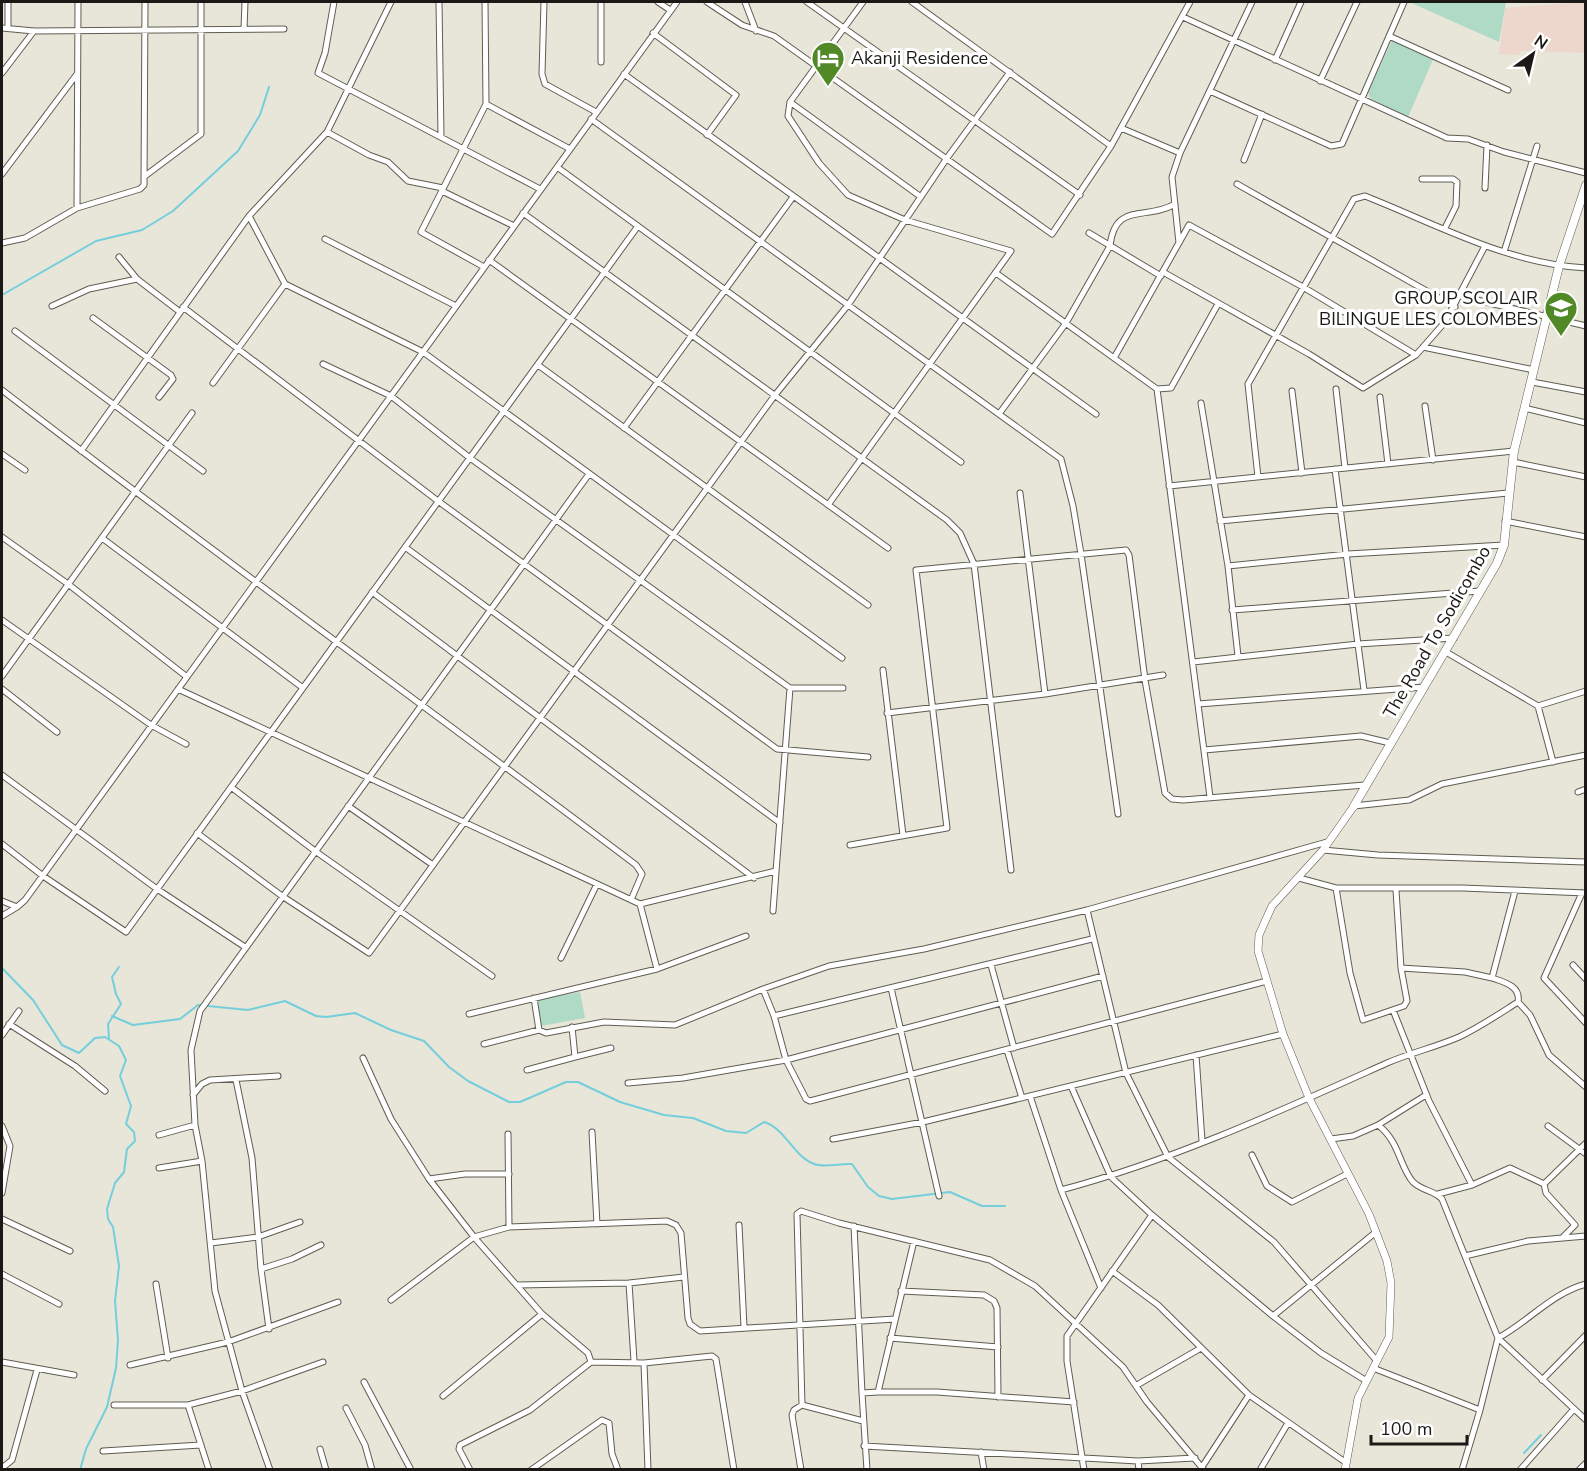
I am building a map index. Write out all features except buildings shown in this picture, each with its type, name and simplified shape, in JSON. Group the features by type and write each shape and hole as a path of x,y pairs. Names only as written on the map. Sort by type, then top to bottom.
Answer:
{"main road":[{"name":"The Road To Sodicombo","path":"1354,806 1390,742 1482,591 1504,545 1508,493 1524,408 1559,267 1586,185"}],"street":[{"path":"8,2 5,28 34,31 284,29"},
{"path":"77,208 78,2"},
{"path":"2,243 25,238 77,208 140,189 146,176 146,2"},
{"path":"146,176 201,134 201,2"},
{"path":"244,29 245,2"},
{"path":"334,2 325,53 318,73 540,189"},
{"path":"81,451 249,216 327,132 391,2"},
{"path":"439,2 441,137"},
{"path":"484,267 421,232 486,104 485,2"},
{"path":"544,2 542,74 545,84 596,112"},
{"path":"601,2 601,62"},
{"path":"658,2 670,10"},
{"path":"2,916 17,907 43,876 676,2"},
{"path":"707,2 742,25 756,32 774,36 1052,234 1111,146 1190,2"},
{"path":"745,2 756,32"},
{"path":"807,2 1080,195"},
{"path":"828,505 1011,251 905,220 858,201 835,182 788,116 790,102 863,2"},
{"path":"912,2 1111,146"},
{"path":"1179,243 1172,177 1180,153 1252,2"},
{"path":"1275,60 1301,2"},
{"path":"1320,81 1357,2"},
{"path":"1210,91 1337,146 1342,144 1404,2"},
{"path":"1183,17 1447,138 1468,139 1586,173"},
{"path":"2,73 34,31"},
{"path":"653,33 736,95 707,135"},
{"path":"1389,36 1508,90"},
{"path":"197,833 282,896 369,953 775,395 813,352 848,306 947,158 1010,72"},
{"path":"2,174 78,73"},
{"path":"624,74 1096,414"},
{"path":"790,102 921,197"},
{"path":"486,104 570,149"},
{"path":"1244,160 1262,114"},
{"path":"591,119 1061,459 1073,506 1081,554 1118,813"},
{"path":"1121,128 1180,153"},
{"path":"327,132 369,155 388,162 408,181 443,189 514,226"},
{"path":"1485,188 1487,146"},
{"path":"1504,252 1536,146"},
{"path":"557,167 962,462"},
{"path":"1422,179 1453,179 1457,182 1456,206 1445,228"},
{"path":"1237,184 1455,307"},
{"path":"624,428 793,196"},
{"path":"1258,477 1248,384 1349,206 1359,196 1445,228 1485,246 1559,267 1586,268"},
{"path":"999,414 1066,323 1110,246 1115,224 1125,216 1165,210 1175,204"},
{"path":"523,213 947,520 960,533 974,564 1011,870"},
{"path":"249,216 285,284 423,352 842,658"},
{"path":"1114,358 1189,225 1303,287 1416,355"},
{"path":"2,844 43,876 126,932 638,226"},
{"path":"1089,233 1276,335 1363,388 1416,355 1423,347 1455,307 1485,246"},
{"path":"325,239 456,306"},
{"path":"119,256 137,279 237,350 438,501 777,749 868,757"},
{"path":"489,260 888,548"},
{"path":"996,273 1157,389 1172,388 1218,304"},
{"path":"52,306 89,289 137,279"},
{"path":"213,383 285,284"},
{"path":"1460,296 1586,327"},
{"path":"93,318 171,375 172,380 159,397"},
{"path":"15,331 203,471"},
{"path":"1423,347 1534,370"},
{"path":"323,364 391,396 470,458 790,688 843,688"},
{"path":"537,364 868,605"},
{"path":"1532,382 1586,392"},
{"path":"1157,389 1210,797"},
{"path":"1336,389 1345,468"},
{"path":"2,390 134,493 422,703 639,868 641,878 631,900"},
{"path":"1292,391 1302,473"},
{"path":"1380,397 1388,464"},
{"path":"1202,403 1212,481 1228,566 1238,656"},
{"path":"1425,406 1433,460"},
{"path":"1524,408 1586,423"},
{"path":"2,676 192,413"},
{"path":"1169,486 1514,452"},
{"path":"2,454 25,470"},
{"path":"1513,462 1586,477"},
{"path":"1335,469 1348,554 1364,690"},
{"path":"270,1470 242,1391 215,1291 193,1095 191,1050 200,1011 589,474"},
{"path":"1020,493 1045,694"},
{"path":"1220,521 1508,493"},
{"path":"1505,521 1586,537"},
{"path":"2,537 68,584 187,676"},
{"path":"102,538 303,688"},
{"path":"1228,566 1348,554 1504,545"},
{"path":"405,547 780,824"},
{"path":"850,845 947,828 916,570 1122,549 1130,555 1145,680 1165,793 1172,799 1183,800 1365,784"},
{"path":"1232,610 1482,591"},
{"path":"372,592 754,878"},
{"path":"2,620 151,725 186,744"},
{"path":"1193,662 1358,644 1454,638"},
{"path":"1446,652 1538,706 1553,762"},
{"path":"882,670 903,835"},
{"path":"887,713 1045,694 1145,680 1163,675"},
{"path":"1198,704 1425,687"},
{"path":"773,911 790,688"},
{"path":"2,689 57,732"},
{"path":"178,689 640,904 776,871"},
{"path":"1538,706 1586,691"},
{"path":"1204,750 1361,736 1390,742"},
{"path":"1112,1272 1158,1305 1249,1395 1345,1466 1353,1418 1365,1380 1389,1337 1391,1312 1387,1261 1376,1232 1309,1098 1283,1035 1258,951 1259,935 1272,906 1323,850 1354,806 1410,800 1442,784 1586,755"},
{"path":"2,775 157,889 245,947"},
{"path":"231,787 315,851 492,976"},
{"path":"1578,792 1586,789"},
{"path":"348,806 433,865"},
{"path":"484,1044 539,1030 546,1033 604,1022 675,1025 763,989 829,966 924,949 1087,910 1327,842"},
{"path":"1323,850 1378,855 1586,862"},
{"path":"1299,878 1336,888 1396,890 1462,888 1584,893 1544,978 1586,1023"},
{"path":"561,958 597,884"},
{"path":"1336,888 1350,972 1361,1019 1393,1010 1407,1002 1401,968 1396,890"},
{"path":"1492,978 1515,891"},
{"path":"2,902 17,907"},
{"path":"640,904 657,969"},
{"path":"1087,910 1092,939 1116,1023 1126,1073 1167,1157 1274,1242 1311,1284 1375,1365 1480,1410"},
{"path":"469,1014 657,969 746,936"},
{"path":"774,1016 1092,939"},
{"path":"991,965 1002,1003 1022,1098"},
{"path":"1573,965 1586,979"},
{"path":"1401,968 1465,972 1492,978 1515,989 1519,995 1518,1002"},
{"path":"628,1083 683,1078 786,1060 1103,976"},
{"path":"763,989 774,1016 786,1060 806,1099 810,1101 1116,1023 1267,981"},
{"path":"891,988 939,1196"},
{"path":"534,998 539,1030"},
{"path":"1060,1190 1111,1177 1276,1114 1408,1054 1459,1037 1518,1002"},
{"path":"1518,1002 1530,1015 1549,1055 1586,1087"},
{"path":"1393,1010 1408,1054 1426,1095 1472,1185"},
{"path":"2,1035 19,1011"},
{"path":"9,1023 75,1066 105,1091"},
{"path":"572,1027 575,1057"},
{"path":"833,1139 923,1122 1196,1054 1283,1035"},
{"path":"527,1070 611,1048"},
{"path":"1196,1054 1202,1141"},
{"path":"363,1058 391,1119 429,1179 474,1237 542,1314 588,1353 591,1362"},
{"path":"193,1095 202,1084 210,1080 278,1076"},
{"path":"236,1080 252,1158 261,1269 269,1329"},
{"path":"1071,1086 1111,1177 1152,1215 1273,1316 1321,1353 1365,1380"},
{"path":"1331,1139 1353,1136 1378,1125 1426,1095"},
{"path":"1030,1096 1060,1190 1101,1288"},
{"path":"159,1135 195,1125"},
{"path":"1378,1125 1401,1155 1411,1180 1420,1189 1438,1194 1472,1185 1510,1168 1544,1184"},
{"path":"2,1126 10,1146 2,1193"},
{"path":"1548,1126 1586,1154"},
{"path":"592,1132 597,1224"},
{"path":"508,1134 509,1227"},
{"path":"1544,1184 1586,1143"},
{"path":"1252,1155 1267,1186 1292,1202 1347,1174"},
{"path":"159,1168 202,1161"},
{"path":"429,1179 465,1174 509,1174"},
{"path":"1544,1184 1546,1193 1575,1225 1563,1237"},
{"path":"1438,1194 1498,1338 1586,1420"},
{"path":"801,1470 792,1415 802,1405 798,1212 990,1260 1035,1287 1123,1367 1148,1402 1203,1468 1249,1395"},
{"path":"1084,1470 1066,1343 1076,1322 1152,1215"},
{"path":"2,1219 70,1251"},
{"path":"210,1243 258,1237 300,1222"},
{"path":"391,1300 474,1237 509,1227 672,1222 681,1233 688,1318 695,1329 895,1319"},
{"path":"739,1225 744,1327"},
{"path":"854,1226 867,1470"},
{"path":"1273,1316 1376,1232"},
{"path":"1465,1256 1528,1240 1586,1236"},
{"path":"878,1392 915,1241"},
{"path":"261,1269 292,1259 321,1245"},
{"path":"2,1274 59,1304"},
{"path":"517,1285 629,1283 684,1277"},
{"path":"629,1283 634,1361"},
{"path":"156,1284 168,1358"},
{"path":"1462,1470 1498,1338 1525,1322 1566,1290 1586,1284"},
{"path":"901,1291 989,1297 997,1308 998,1397"},
{"path":"130,1365 168,1358 228,1342 338,1302"},
{"path":"443,1396 542,1314"},
{"path":"1542,1380 1586,1335"},
{"path":"890,1338 998,1347"},
{"path":"1137,1385 1201,1348"},
{"path":"470,1470 459,1449 460,1445 530,1410 591,1362 634,1361 644,1363 714,1357 734,1470"},
{"path":"2,1362 74,1375"},
{"path":"114,1405 188,1406 242,1391 323,1362"},
{"path":"644,1363 648,1470"},
{"path":"2,1468 12,1460 37,1370"},
{"path":"364,1382 411,1470"},
{"path":"862,1393 1074,1402"},
{"path":"802,1405 863,1421"},
{"path":"188,1406 209,1470"},
{"path":"346,1408 365,1445 372,1470"},
{"path":"1520,1470 1574,1409"},
{"path":"531,1470 602,1420 609,1424 612,1454 618,1470"},
{"path":"1260,1470 1288,1423"},
{"path":"103,1451 201,1445"},
{"path":"864,1446 1138,1461 1195,1458"},
{"path":"320,1449 326,1470"},
{"path":"981,1452 984,1470"},
{"path":"1138,1461 1139,1470"},
{"path":"1579,1470 1586,1463"}],"shaded area":[{"path":"1585,2 1585,53 1520,51 1520,55 1499,54 1505,8"}],"green space":[{"path":"1409,2 1506,2 1499,42"},
{"path":"1394,36 1435,55 1408,117 1371,99 1368,93"},
{"path":"580,992 585,1018 541,1026 535,1000"}],"waterway":[{"path":"2,295 96,241 142,230 173,211 238,151 260,115 269,87"},
{"path":"109,1038 108,1024 121,1004 112,977 119,967"},
{"path":"2,968 33,1000 62,1045 79,1053 95,1038 105,1037 119,1046 126,1060 120,1076 131,1106 126,1124 134,1132 135,1141 127,1149 124,1172 115,1183 107,1209 108,1219 113,1227 119,1266 115,1301 118,1340 116,1368 107,1407 86,1449 80,1470"},
{"path":"112,1016 133,1025 180,1019 198,1005 248,1010 285,1001 316,1016 355,1013 391,1030 424,1041 449,1067 468,1081 509,1102 520,1102 566,1082 578,1082 620,1102 664,1115 693,1118 726,1131 746,1133 764,1122 778,1130 800,1155 814,1164 823,1166 852,1164 868,1187 879,1196 892,1199 950,1192 982,1206 1005,1206"},
{"path":"1524,1453 1541,1435"}],"place":[{"name":"Akanji Residence","path":"828,87"},
{"name":"GROUP SCOLAIR BILINGUE LES COLOMBES","path":"1561,337"}]}
